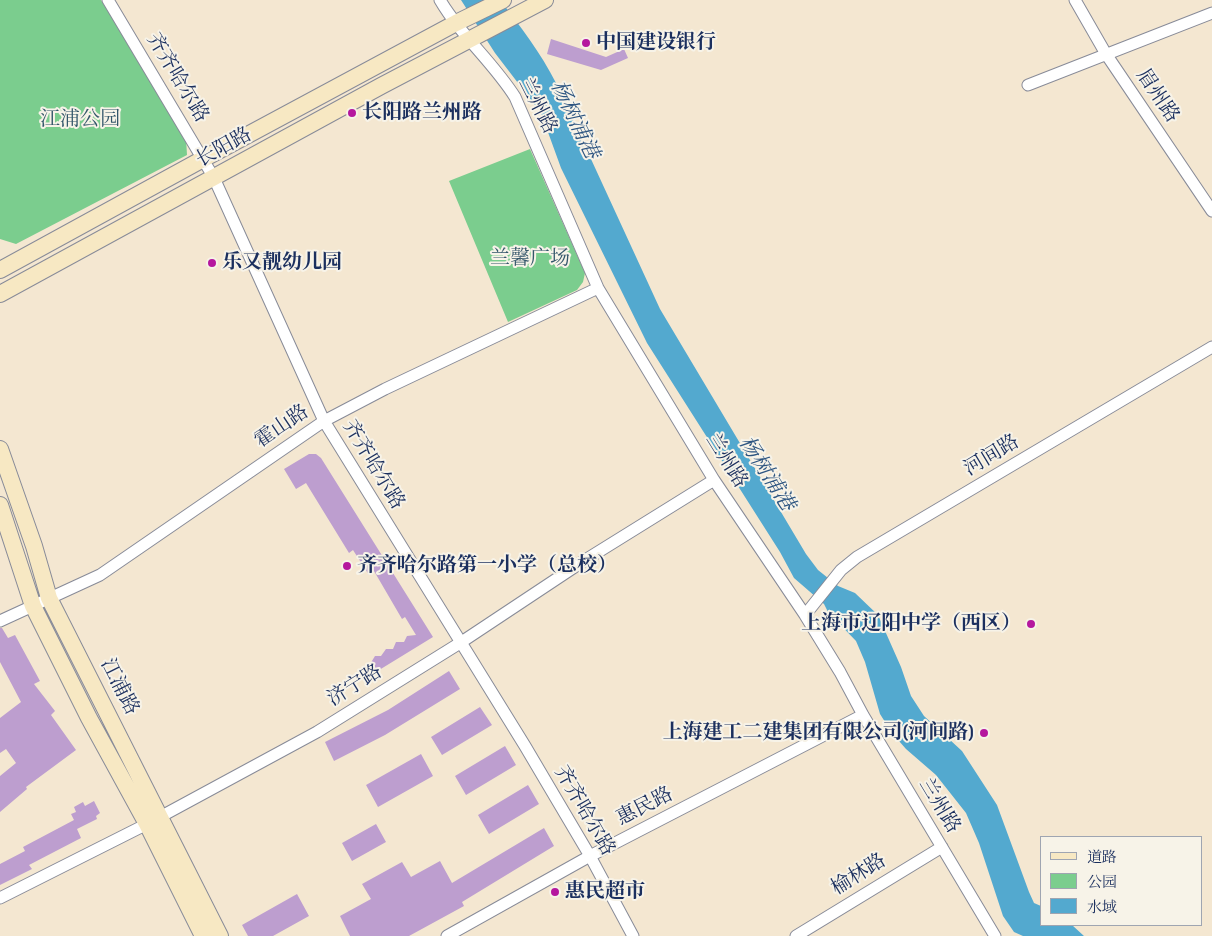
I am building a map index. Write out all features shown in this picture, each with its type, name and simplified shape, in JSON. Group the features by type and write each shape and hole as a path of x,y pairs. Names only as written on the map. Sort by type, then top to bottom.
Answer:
{"main road":[{"name":"长阳路","path":"0,270 456,23 503,0"},
{"name":"长阳路","path":"0,294 468,40 540,3"},
{"name":"江浦路","path":"0,449 34,546 49,598 154,820 203,936"},
{"name":"江浦路","path":"0,505 33,606 89,718 154,820 220,936"}],"street":[{"name":"齐齐哈尔路","path":"108,0 214,178 324,421 525,746 590,856 633,936"},
{"name":"兰州路","path":"440,0 468,40 497,72 515,97 598,288 714,480 805,615 840,672 862,715 995,936"},
{"name":"眉州路","path":"1075,0 1106,54 1212,211"},
{"path":"1028,85 1212,13"},
{"name":"霍山路","path":"0,621 100,575 324,421 385,389 598,288"},
{"name":"河间路","path":"805,615 845,566 858,557 1212,346"},
{"name":"济宁路","path":"0,898 154,820 317,732 460,643 582,562 714,480"},
{"name":"惠民路","path":"447,936 590,856 862,715"},
{"name":"榆林路","path":"796,936 942,847"}],"green space":[{"name":"江浦公园","path":"0,0 101,0 186,138 187,155 16,244 0,239"},
{"name":"兰馨广场","path":"530,149 585,273 583,282 577,290 508,322 449,181"}],"water":[{"name":"杨树浦港","path":"461,0 500,0 537,50 556,83 660,309 806,554 818,570 838,586 855,593 878,615 901,667 911,696 924,716 962,751 997,805 1029,892 1034,903 1040,906 1040,926 1073,926 1084,936 1023,936 1014,932 1003,916 979,843 966,813 936,775 906,749 892,733 880,714 865,662 856,641 828,612 824,604 794,578 780,552 647,343 561,168 541,113 495,53"}],"building":[{"path":"551,39 606,57 624,49 628,58 601,70 547,54"},
{"path":"309,454 316,454 321,458 433,637 371,675 367,669 375,656 381,656 386,649 393,649 396,642 404,642 407,636 416,635 405,617 402,619 374,571 369,575 353,550 349,553 306,483 296,489 284,469"},
{"path":"0,628 2,628 8,638 15,635 40,681 34,684 55,711 51,715 76,750 26,787 27,789 0,812 0,776 16,763 6,749 0,753 0,718 21,702 0,662"},
{"path":"449,671 460,689 385,735 334,761 325,742 388,710"},
{"path":"480,707 492,725 442,755 431,737"},
{"path":"505,746 516,765 466,795 455,776"},
{"path":"421,754 433,776 378,807 366,785"},
{"path":"528,785 539,804 489,834 478,815"},
{"path":"94,801 100,813 96,816 97,819 77,829 81,838 29,865 32,869 0,885 0,864 25,851 23,847 74,820 71,814 76,812 74,807 83,802 85,806"},
{"path":"376,824 386,842 352,861 342,843"},
{"path":"544,828 554,846 462,902 464,906 409,936 350,936 340,916 371,899 362,884 402,862 411,877 440,861 452,883"},
{"path":"297,894 309,916 273,936 248,936 242,925"}],"place":[{"name":"中国建设银行","path":"586,43"},
{"name":"长阳路兰州路","path":"352,113"},
{"name":"乐又靓幼儿园","path":"212,263"},
{"name":"齐齐哈尔路第一小学（总校）","path":"347,566"},
{"name":"上海市辽阳中学（西区）","path":"1031,624"},
{"name":"上海建工二建集团有限公司(河间路)","path":"984,733"},
{"name":"惠民超市","path":"555,892"}]}
